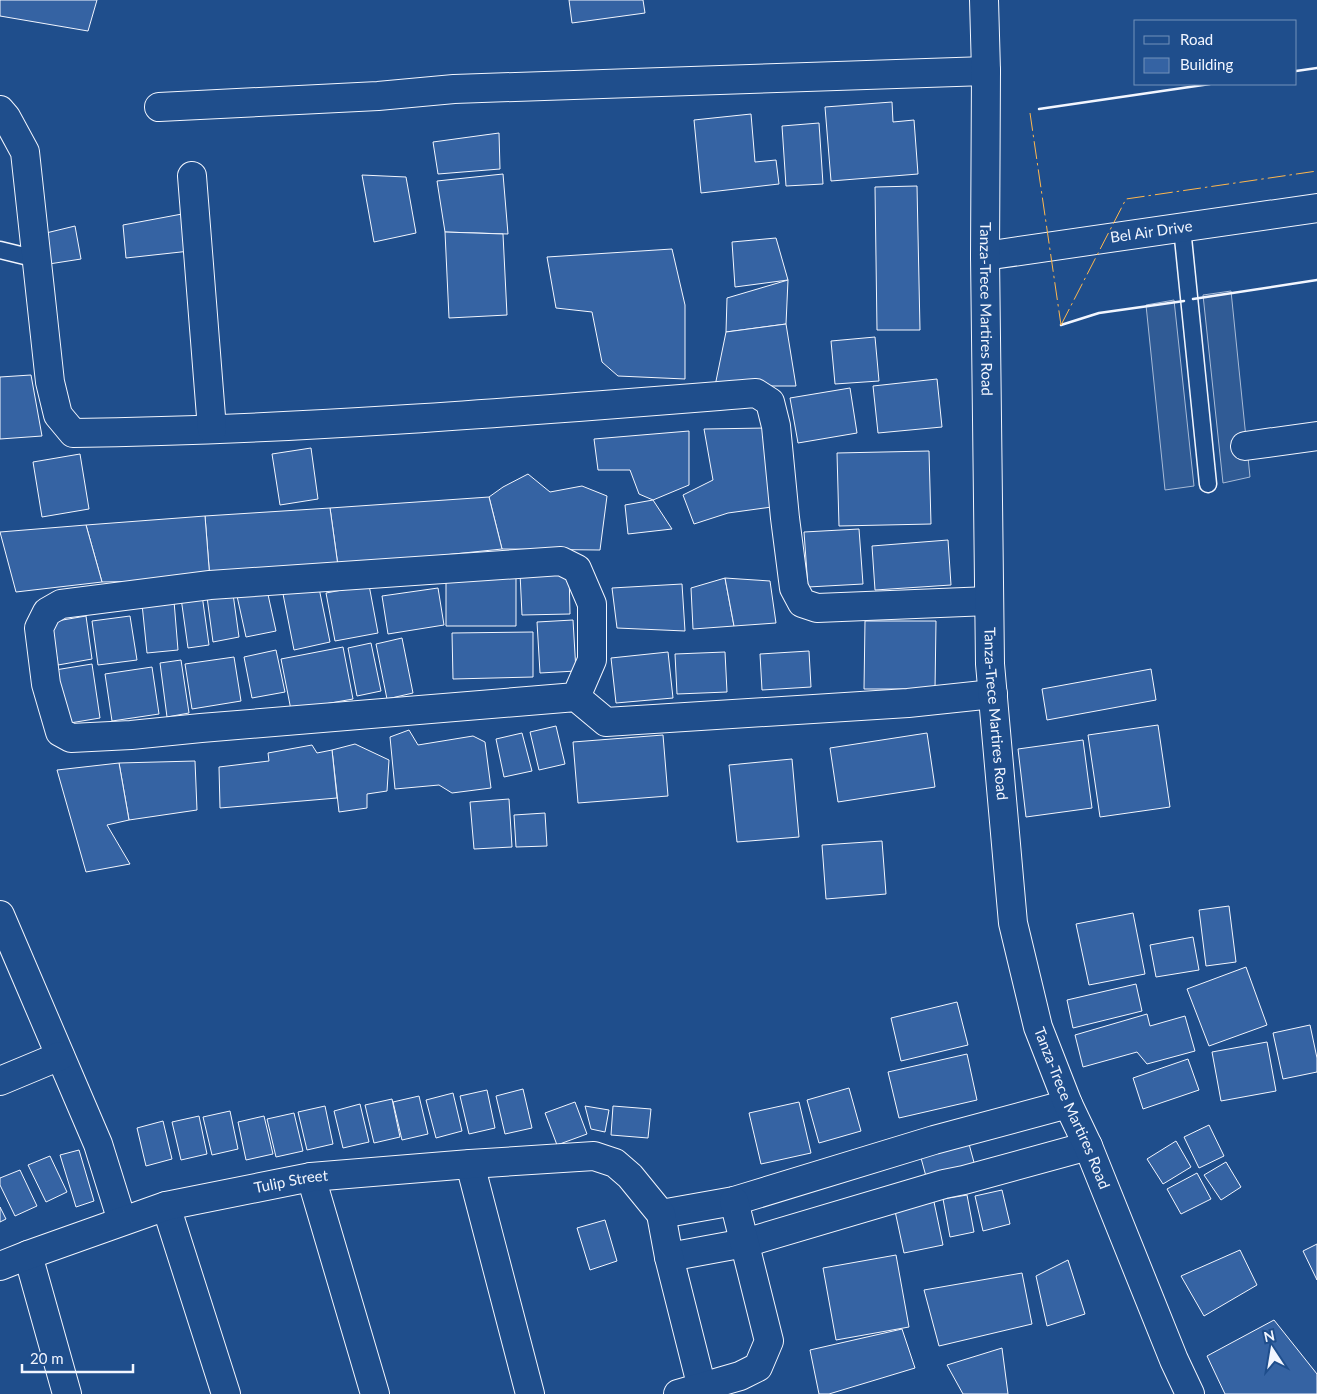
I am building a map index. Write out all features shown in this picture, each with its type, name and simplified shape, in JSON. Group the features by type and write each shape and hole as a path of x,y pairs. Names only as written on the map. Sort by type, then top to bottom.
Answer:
{"street":[{"name":"Tanza-Trece Martires Road","path":"984,0 990,664 1013,923 1038,1027 1174,1360 1190,1394"},
{"path":"159,107 378,96 454,89 986,71"},
{"path":"0,110 6,117 25,152 50,382 58,415 73,433 212,430 479,415 756,393 770,402 776,426 794,588 802,603 818,608 989,601"},
{"path":"192,176 212,430"},
{"name":"Bel Air Drive","path":"985,256 1317,208"},
{"path":"1245,446 1317,436"},
{"path":"576,697 592,660 592,604 577,569 562,561 210,585 80,601 61,604 47,612 39,628 46,684 60,732 71,738 131,735 576,697 606,722 908,703 993,694"},
{"path":"1,919 98,1144 122,1221"},
{"path":"0,1081 60,1056"},
{"path":"734,1201 768,1341 758,1367 740,1376 690,1391 661,1214 734,1201 934,1140 1068,1104"},
{"path":"669,1257 745,1243 944,1184 1088,1146"},
{"name":"Tulip Street","path":"0,1266 166,1206 311,1177 470,1164 594,1156 615,1163 630,1176 661,1214"},
{"path":"470,1164 530,1394"},
{"path":"311,1177 375,1394"},
{"path":"166,1206 226,1394"},
{"path":"28,1255 67,1394"}],"lane":[{"path":"1182,228 1208,484"},
{"path":"0,250 37,259"}],"shaded area":[{"path":"1231,291 1250,477 1223,483 1203,295"},
{"path":"1174,300 1194,486 1165,490 1146,305"}],"building":[{"path":"0,0 97,0 88,31 0,16"},
{"path":"569,0 643,0 645,13 572,23"},
{"path":"892,102 893,122 914,120 918,174 831,181 825,107"},
{"path":"751,114 755,162 776,160 779,184 701,193 694,120"},
{"path":"819,123 823,184 786,186 782,126"},
{"path":"499,133 500,169 438,174 433,142"},
{"path":"503,174 508,234 445,232 437,181"},
{"path":"362,175 406,177 416,233 374,242"},
{"path":"917,186 920,330 877,330 875,187"},
{"path":"182,214 190,251 126,258 123,225"},
{"path":"75,226 81,259 49,264 46,233"},
{"path":"445,232 503,234 507,315 449,318"},
{"path":"776,238 788,280 735,287 732,242"},
{"path":"672,249 685,305 685,379 618,376 602,362 592,312 556,308 547,257"},
{"path":"788,280 786,324 726,332 727,298"},
{"path":"786,324 796,386 715,386 726,332"},
{"path":"875,337 879,381 835,384 831,341"},
{"path":"31,375 42,436 0,439 0,377"},
{"path":"937,379 942,427 878,433 873,386"},
{"path":"850,388 857,433 798,443 790,398"},
{"path":"766,428 779,506 728,513 694,524 683,495 713,480 704,429"},
{"path":"689,431 689,485 653,500 639,494 630,470 598,470 594,439"},
{"path":"311,448 318,499 280,505 272,454"},
{"path":"929,451 931,524 839,526 837,453"},
{"path":"80,454 89,509 42,517 33,462"},
{"path":"528,474 550,492 582,486 607,496 600,550 502,549 489,497 503,487"},
{"path":"489,497 502,549 338,566 330,508"},
{"path":"653,500 672,529 628,534 625,505"},
{"path":"330,508 338,566 210,580 205,516"},
{"path":"205,516 210,580 102,582 86,525"},
{"path":"86,525 102,582 16,592 0,532"},
{"path":"859,529 863,584 808,587 804,532"},
{"path":"948,540 951,585 875,590 872,546"},
{"path":"569,571 570,614 522,615 520,573"},
{"path":"516,577 516,626 446,626 446,578"},
{"path":"725,578 734,626 693,629 691,588"},
{"path":"725,578 770,581 776,623 734,626"},
{"path":"682,584 685,631 617,628 612,588"},
{"path":"369,585 378,633 335,641 326,593"},
{"path":"319,588 330,642 294,650 283,594"},
{"path":"438,588 444,625 388,634 382,596"},
{"path":"267,590 276,631 246,637 237,596"},
{"path":"233,594 239,637 213,642 207,597"},
{"path":"202,595 209,645 188,648 181,598"},
{"path":"174,601 178,650 147,653 142,604"},
{"path":"86,616 92,659 58,665 51,622"},
{"path":"130,616 137,660 98,665 92,621"},
{"path":"573,620 576,671 540,673 537,622"},
{"path":"865,621 936,621 935,689 864,689"},
{"path":"533,632 533,677 453,679 452,633"},
{"path":"402,638 413,693 387,699 376,644"},
{"path":"371,643 381,691 357,696 348,648"},
{"path":"343,647 353,699 291,710 281,659"},
{"path":"276,650 285,692 252,698 244,657"},
{"path":"809,651 811,687 762,690 760,654"},
{"path":"668,652 673,698 616,703 611,658"},
{"path":"725,652 727,692 677,694 675,654"},
{"path":"234,657 241,701 192,709 185,664"},
{"path":"181,660 189,713 167,717 160,663"},
{"path":"92,664 100,718 64,724 55,670"},
{"path":"152,667 159,714 112,721 105,674"},
{"path":"1151,669 1156,700 1047,720 1042,689"},
{"path":"1158,725 1170,807 1100,817 1088,735"},
{"path":"556,726 565,764 539,770 530,732"},
{"path":"409,730 418,745 473,736 485,742 491,788 452,793 439,785 395,789 390,737"},
{"path":"522,733 532,771 504,777 496,739"},
{"path":"927,733 935,787 838,802 830,748"},
{"path":"663,735 668,796 578,803 573,742"},
{"path":"1083,740 1092,808 1026,817 1018,749"},
{"path":"355,744 389,760 387,791 367,794 367,808 339,812 332,750"},
{"path":"312,745 317,753 332,750 337,798 220,808 219,767 269,761 268,753"},
{"path":"792,759 799,837 737,842 729,765"},
{"path":"195,761 197,810 129,820 119,763"},
{"path":"119,763 129,820 107,825 130,864 86,872 57,770"},
{"path":"509,799 512,847 474,849 470,802"},
{"path":"545,813 547,846 516,847 514,815"},
{"path":"882,841 886,894 826,899 822,845"},
{"path":"1229,906 1236,962 1206,966 1199,910"},
{"path":"1133,913 1145,974 1089,985 1076,924"},
{"path":"1193,937 1199,970 1156,977 1150,945"},
{"path":"1246,967 1267,1025 1209,1046 1187,989"},
{"path":"1136,984 1142,1011 1073,1028 1067,1000"},
{"path":"957,1002 968,1045 901,1061 891,1018"},
{"path":"1147,1014 1150,1026 1185,1016 1195,1051 1147,1064 1137,1052 1083,1067 1075,1035"},
{"path":"1310,1025 1317,1058 1317,1072 1283,1079 1273,1033"},
{"path":"1267,1042 1276,1091 1221,1101 1212,1052"},
{"path":"967,1054 977,1100 899,1118 888,1072"},
{"path":"1188,1059 1199,1090 1143,1109 1133,1078"},
{"path":"849,1088 861,1131 819,1143 807,1100"},
{"path":"523,1089 532,1128 505,1134 496,1096"},
{"path":"487,1090 495,1128 469,1134 460,1096"},
{"path":"453,1093 462,1131 436,1138 426,1100"},
{"path":"419,1096 428,1134 402,1140 393,1102"},
{"path":"392,1099 400,1137 374,1143 365,1105"},
{"path":"575,1102 587,1134 557,1145 545,1113"},
{"path":"799,1102 811,1153 761,1164 749,1113"},
{"path":"360,1104 369,1142 343,1148 334,1111"},
{"path":"325,1106 333,1144 307,1150 298,1112"},
{"path":"585,1106 609,1110 605,1132 591,1129"},
{"path":"613,1106 651,1109 648,1138 611,1135"},
{"path":"230,1111 238,1149 212,1155 203,1117"},
{"path":"294,1113 303,1151 276,1157 267,1119"},
{"path":"199,1116 207,1154 181,1160 172,1122"},
{"path":"264,1116 273,1154 246,1160 238,1122"},
{"path":"163,1121 172,1159 146,1166 137,1128"},
{"path":"1209,1125 1224,1156 1199,1168 1184,1137"},
{"path":"1176,1141 1191,1167 1163,1184 1147,1159"},
{"path":"969,1144 975,1166 927,1180 921,1158"},
{"path":"79,1150 94,1201 76,1207 60,1155"},
{"path":"50,1156 67,1192 46,1202 28,1165"},
{"path":"1226,1162 1241,1187 1221,1200 1204,1175"},
{"path":"20,1170 37,1206 15,1216 0,1185 0,1178"},
{"path":"1197,1173 1211,1199 1181,1214 1167,1189"},
{"path":"1002,1190 1010,1224 983,1231 975,1196"},
{"path":"967,1195 974,1232 950,1237 943,1199"},
{"path":"934,1202 943,1245 904,1253 895,1211"},
{"path":"0,1207 6,1219 0,1222"},
{"path":"605,1220 617,1261 590,1270 577,1228"},
{"path":"1317,1244 1317,1280 1303,1251"},
{"path":"1240,1250 1257,1285 1204,1316 1181,1276"},
{"path":"896,1255 909,1327 836,1340 823,1268"},
{"path":"1068,1260 1085,1314 1047,1326 1036,1276"},
{"path":"1022,1273 1032,1324 939,1346 924,1290"},
{"path":"1274,1320 1317,1374 1317,1394 1225,1394 1207,1356"},
{"path":"902,1329 915,1368 829,1394 819,1394 810,1350"},
{"path":"1002,1348 1008,1394 963,1394 947,1365"}],"wall":[{"path":"1297,71 1317,68"},
{"path":"1039,109 1203,85"},
{"path":"1193,299 1317,280"},
{"path":"1061,325 1099,313 1184,301"}],"power":[{"path":"1030,113 1061,325"},
{"path":"1061,325 1126,199 1317,171"}]}
